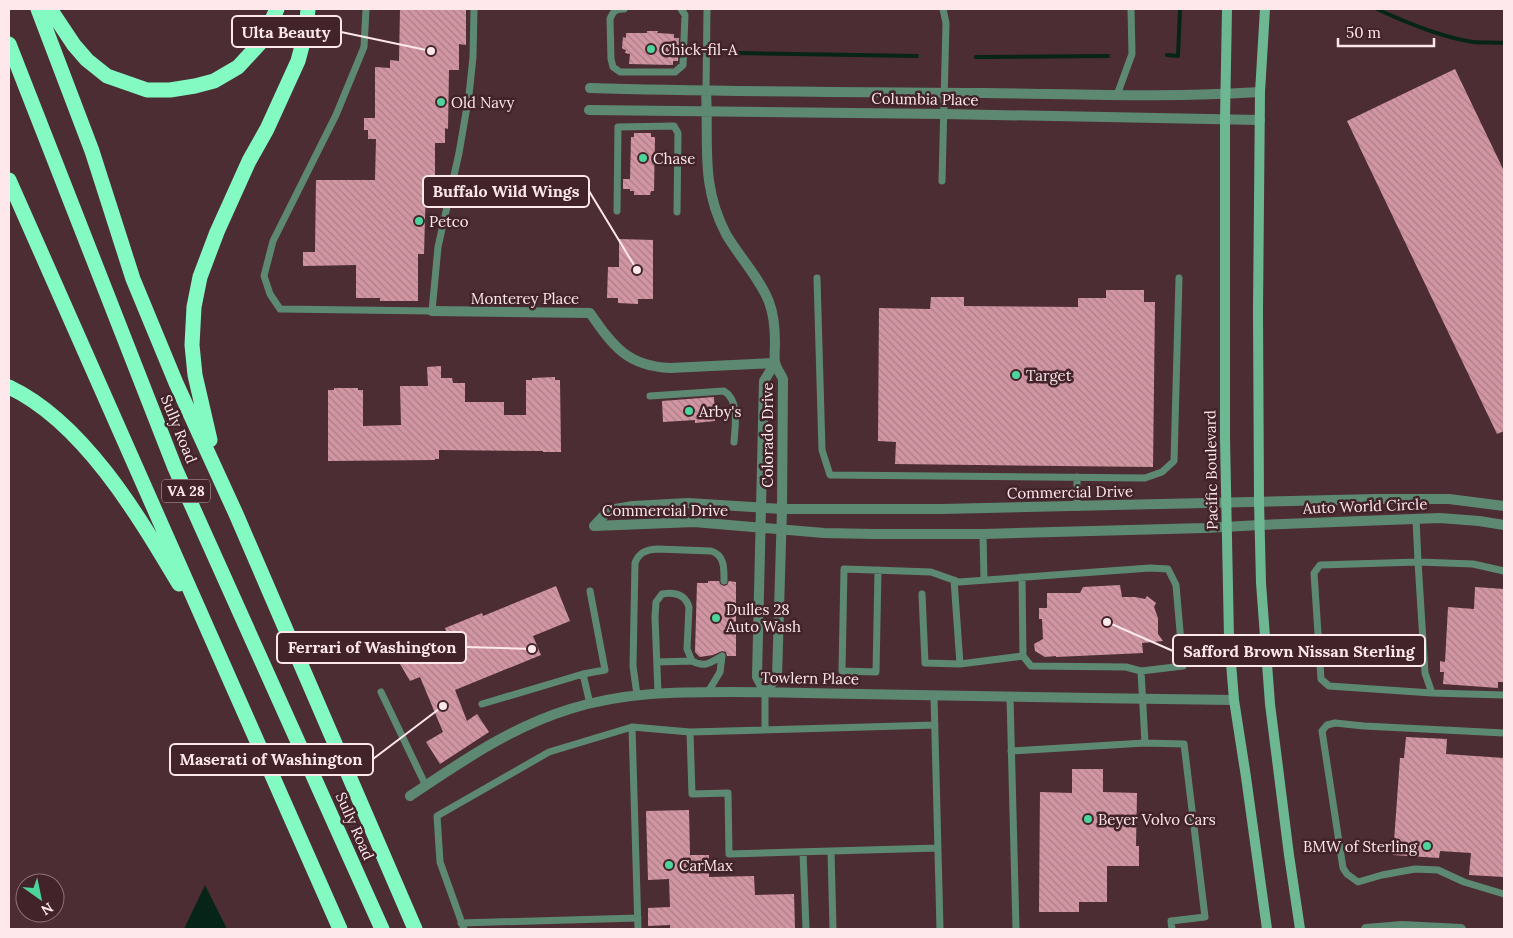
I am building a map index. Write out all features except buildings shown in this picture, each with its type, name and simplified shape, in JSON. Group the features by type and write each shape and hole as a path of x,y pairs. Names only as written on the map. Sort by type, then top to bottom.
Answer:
{"highway":[{"path":"38,9 92,151 133,279 176,383 236,514 415,929"},
{"path":"50,9 74,45 87,60 108,76 147,90 170,90 214,81 238,68 262,41 277,9"},
{"path":"236,514 207,432 195,375 192,345 194,307 200,278 217,232 298,61 306,31 308,9"},
{"name":"Sully Road","path":"9,44 175,468 382,929"},
{"name":"VA 28","path":"9,180 340,929"},
{"path":"9,387 20,392 48,412 95,458 156,545 213,642"}],"main road":[{"name":"Pacific Boulevard","path":"1227,9 1225,119 1226,502 1229,638 1234,700 1267,929"},
{"path":"1265,9 1260,92 1259,501 1262,583 1270,704 1288,855 1300,929"}],"street":[{"name":"Columbia Place","path":"590,88 945,93 1226,94 1260,92"},
{"name":"Colorado Drive","path":"706,91 708,180 717,215 736,250 768,299 775,332 775,363 784,379 777,677 765,692 757,677 764,381 775,363"},
{"name":"Columbia Place","path":"589,110 1260,120"},
{"name":"Monterey Place","path":"432,311 590,313 607,336 626,356 654,367 670,368 775,363"},
{"name":"Auto World Circle","path":"1259,501 1449,499 1504,506"},
{"name":"Commercial Drive","path":"1227,527 983,534 874,534 781,530 694,522 594,526 609,510 633,506 688,503 782,509 942,509 1259,501"},
{"name":"Auto World Circle","path":"1227,527 1260,524 1440,518 1504,525"},
{"name":"Towlern Place","path":"410,796 478,751 504,736 535,722 590,704 637,695 658,693 765,692 1234,700"},
{"path":"1366,929 1402,926 1461,929"}],"lane":[{"path":"366,9 364,47 336,115 273,241 264,276 270,294 280,308 432,311 438,247 459,153 469,95 474,56 474,9"},
{"path":"624,9 617,9 612,13 610,19 611,59 613,67 620,72 675,72 684,66 685,14 681,9"},
{"path":"706,91 707,9"},
{"path":"942,181 946,24 943,9"},
{"path":"1117,94 1132,54 1131,10"},
{"path":"617,210 618,127 674,126 678,133 677,212"},
{"path":"817,278 822,450 830,475 1145,478 1162,472 1174,461 1179,278"},
{"path":"650,396 724,391 728,393 734,403 734,442"},
{"path":"1077,477 1077,507"},
{"path":"1416,519 1425,673 1432,693"},
{"path":"983,534 984,580"},
{"path":"637,695 634,666 635,563 637,557 649,550 657,549 711,551 717,553 722,560 724,581"},
{"path":"1504,571 1473,564 1418,562 1320,565 1314,573 1321,679 1329,686 1432,693 1504,695"},
{"path":"878,570 876,672 842,672 844,569 878,570 931,572 960,582 1022,577 1150,568 1168,569 1176,585 1183,666 1141,671 1126,667 1031,666 1023,656 1022,577"},
{"path":"954,580 960,664"},
{"path":"482,704 583,674 605,670 590,591"},
{"path":"658,693 655,617 656,602 662,594 671,592 680,594 687,600 689,607 687,650 692,661"},
{"path":"922,594 925,663 960,664 1023,656"},
{"path":"657,662 692,661 700,665 709,664 722,656 720,672 708,692"},
{"path":"1141,671 1145,743"},
{"path":"583,674 590,704"},
{"path":"381,692 426,786"},
{"path":"765,692 765,730"},
{"path":"934,696 940,929"},
{"path":"1010,697 1016,929"},
{"path":"1504,733 1335,723 1328,725 1322,731 1342,868 1347,874 1358,882 1415,869 1438,870 1464,882 1504,894"},
{"path":"638,918 462,926 440,862 437,816 549,752 632,727 690,732 935,725"},
{"path":"632,727 638,929"},
{"path":"690,732 692,794 728,793 729,854 938,848"},
{"path":"1011,751 1145,743 1184,744 1206,917 1171,921 1172,929"},
{"path":"831,851 833,929"},
{"path":"803,852 806,929"}],"shaded area":[{"path":"205,885 227,929 184,929"}],"waterway":[{"path":"1167,55 1178,56 1180,9"},
{"path":"1377,9 1448,37 1473,42 1504,43"},
{"path":"737,53 917,56"},
{"path":"976,57 1108,56"}],"place":[{"name":"Chick-fil-A","path":"651,49"},
{"name":"Ulta Beauty","path":"431,51"},
{"name":"Old Navy","path":"441,102"},
{"name":"Chase","path":"643,158"},
{"name":"Petco","path":"419,221"},
{"name":"Buffalo Wild Wings","path":"637,270"},
{"name":"Target","path":"1016,375"},
{"name":"Arby's","path":"689,411"},
{"name":"Dulles 28 Auto Wash","path":"716,618"},
{"name":"Safford Brown Nissan Sterling","path":"1107,622"},
{"name":"Ferrari of Washington","path":"532,649"},
{"name":"Maserati of Washington","path":"443,706"},
{"name":"Beyer Volvo Cars","path":"1088,819"},
{"name":"BMW of Sterling","path":"1427,846"},
{"name":"CarMax","path":"669,865"}]}
